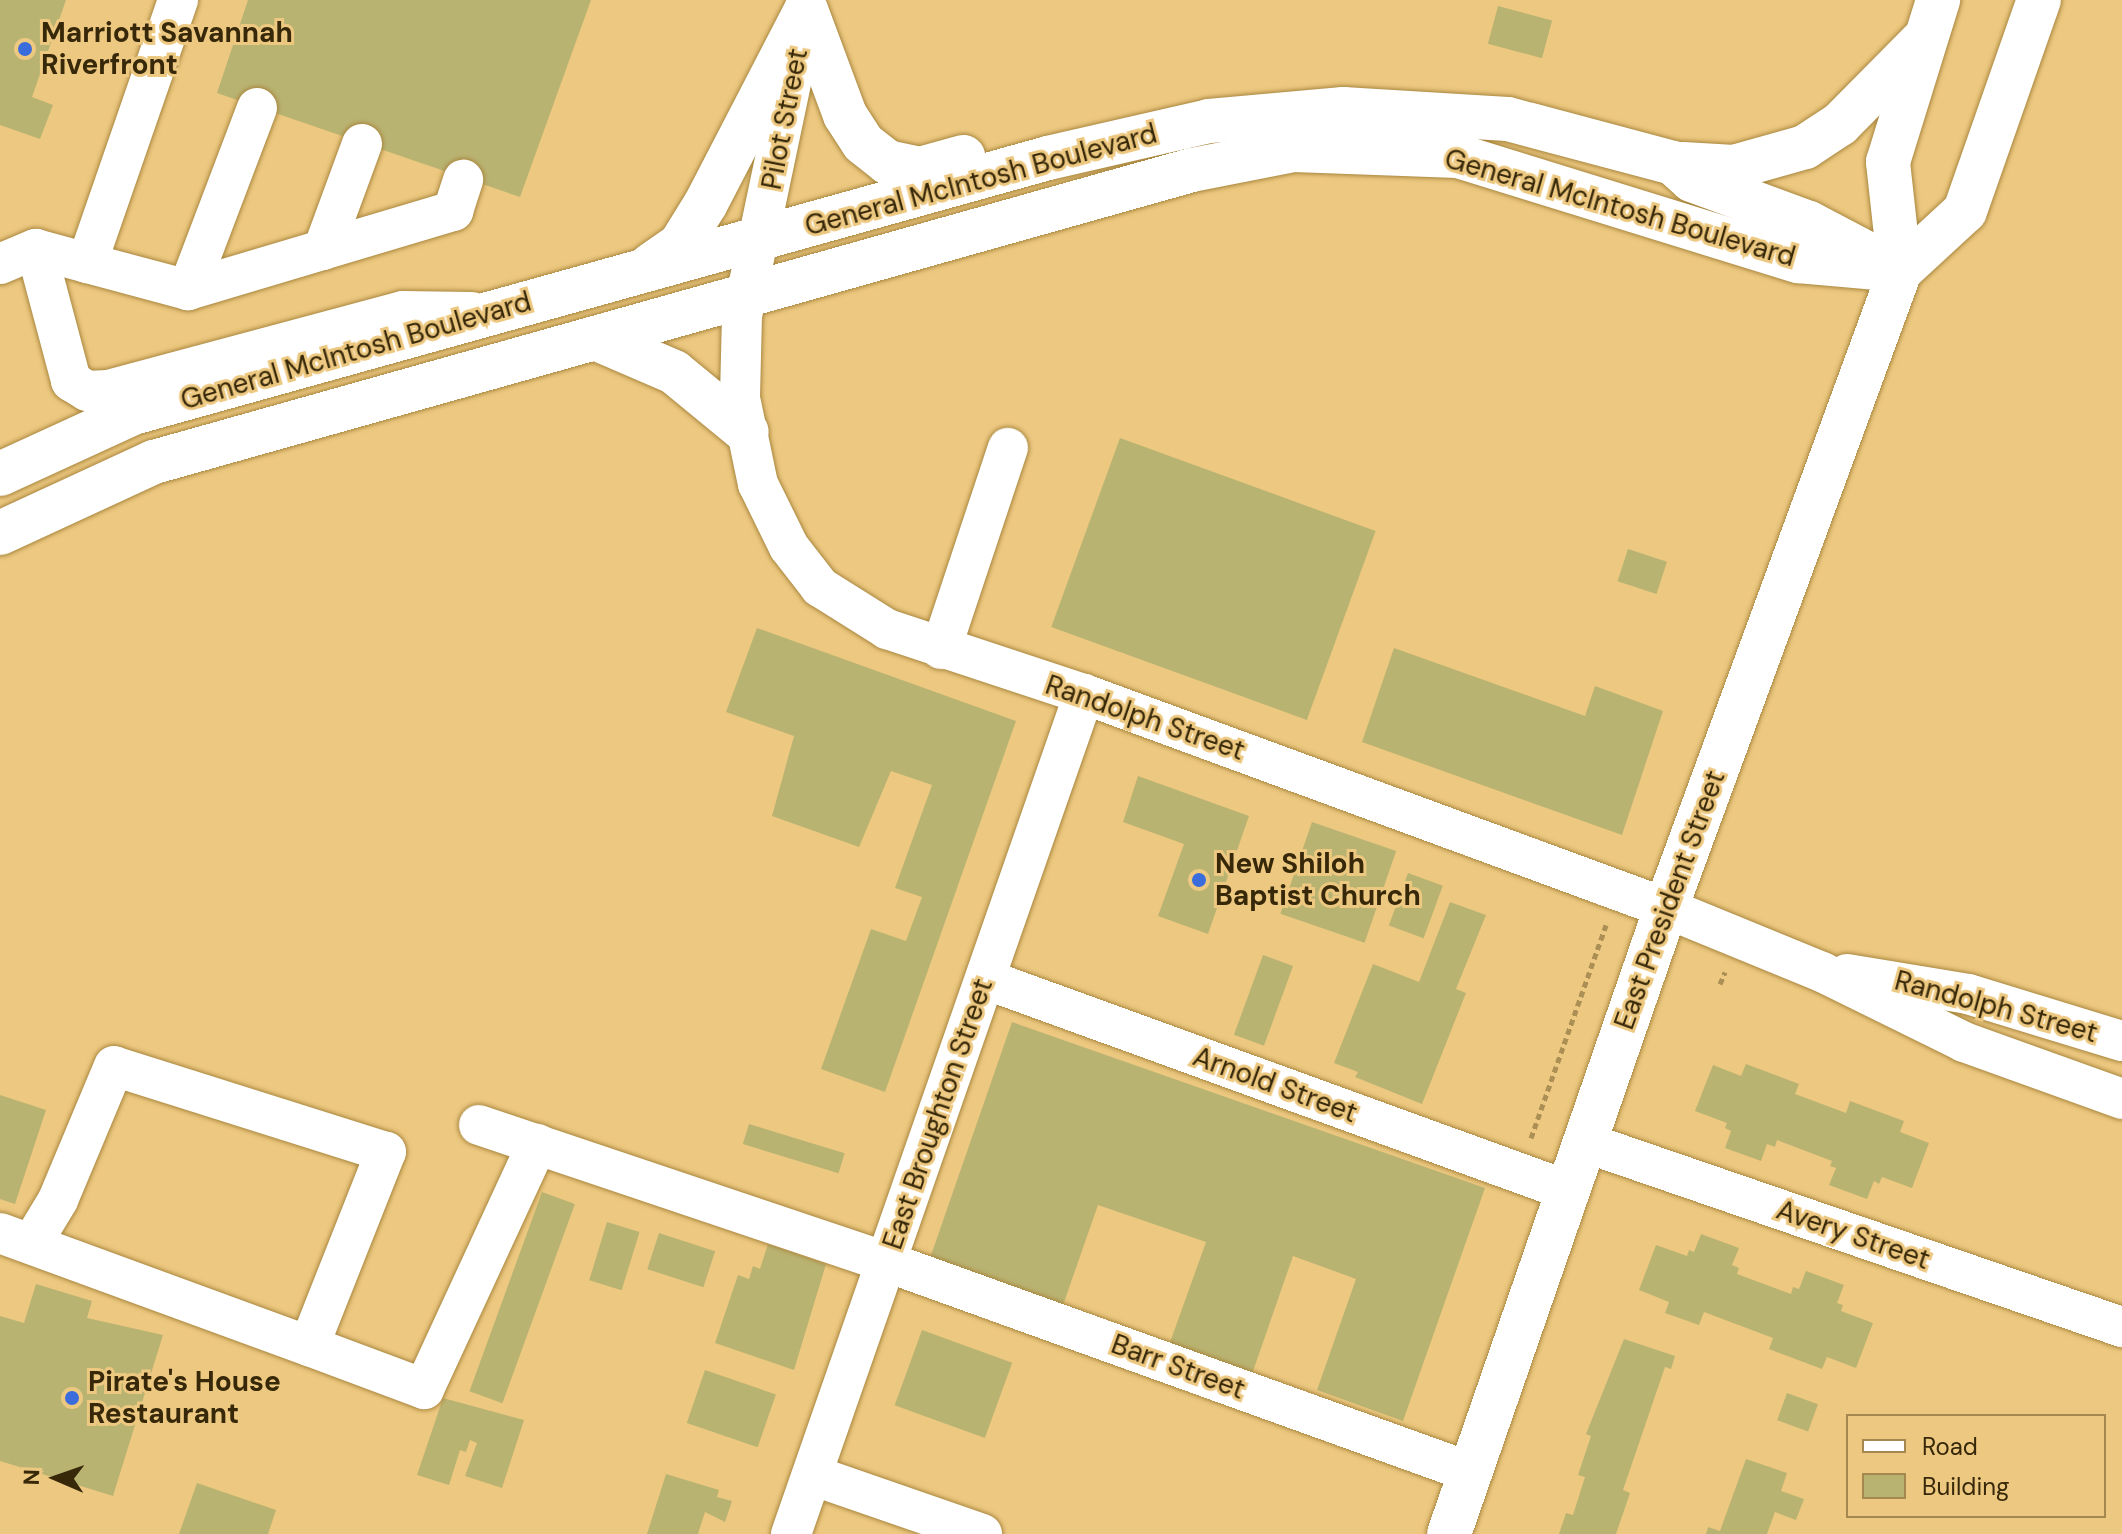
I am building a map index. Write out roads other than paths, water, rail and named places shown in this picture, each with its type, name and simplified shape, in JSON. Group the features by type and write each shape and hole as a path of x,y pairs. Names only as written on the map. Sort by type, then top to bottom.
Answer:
{"main road":[{"name":"East President Street","path":"1900,271 1965,211 2039,0"},
{"path":"801,3 845,115 863,143 887,162 920,169 1090,124 1209,121"},
{"path":"642,271 687,234 801,3"},
{"name":"East President Street","path":"1449,1534 1666,908 1900,271 1888,162 1933,17"},
{"path":"1673,163 1734,167 1805,147 1840,124 1933,17"},
{"name":"General McIntosh Boulevard","path":"3,464 133,413 1048,158 1209,121 1343,109 1508,119 1673,163 1692,180 1809,223 1900,271"},
{"name":"General McIntosh Boulevard","path":"16,524 154,462 1192,170 1294,150 1458,156 1798,261 1900,271"},
{"path":"595,338 674,372 747,432"}],"street":[{"path":"87,263 178,0"},
{"name":"Pilot Street","path":"761,238 801,3"},
{"path":"188,290 257,108"},
{"path":"323,250 362,144"},
{"path":"0,264 36,249 188,290 453,211 463,180"},
{"name":"Randolph Street","path":"761,238 746,295 740,398 758,484 789,547 820,587 887,629 1084,694 1666,908 1822,972 1964,1042 2122,1099"},
{"path":"36,249 71,381 87,391 108,390 403,311 496,312"},
{"path":"941,649 1008,448"},
{"name":"East Broughton Street","path":"791,1534 1084,694"},
{"name":"Randolph Street","path":"1822,972 1897,979 1968,994 2122,1041"},
{"name":"Arnold Street","path":"985,979 1566,1190"},
{"path":"309,1346 386,1152 114,1066 58,1200 16,1238 424,1389 537,1144"},
{"name":"Barr Street","path":"479,1125 887,1262 1470,1472"},
{"name":"Avery Street","path":"1584,1142 2122,1327"},
{"path":"812,1475 982,1534"}],"place":[{"name":"Marriott Savannah Riverfront","path":"25,49"},
{"name":"New Shiloh Baptist Church","path":"1199,880"},
{"name":"Pirate's House Restaurant","path":"72,1398"}]}
